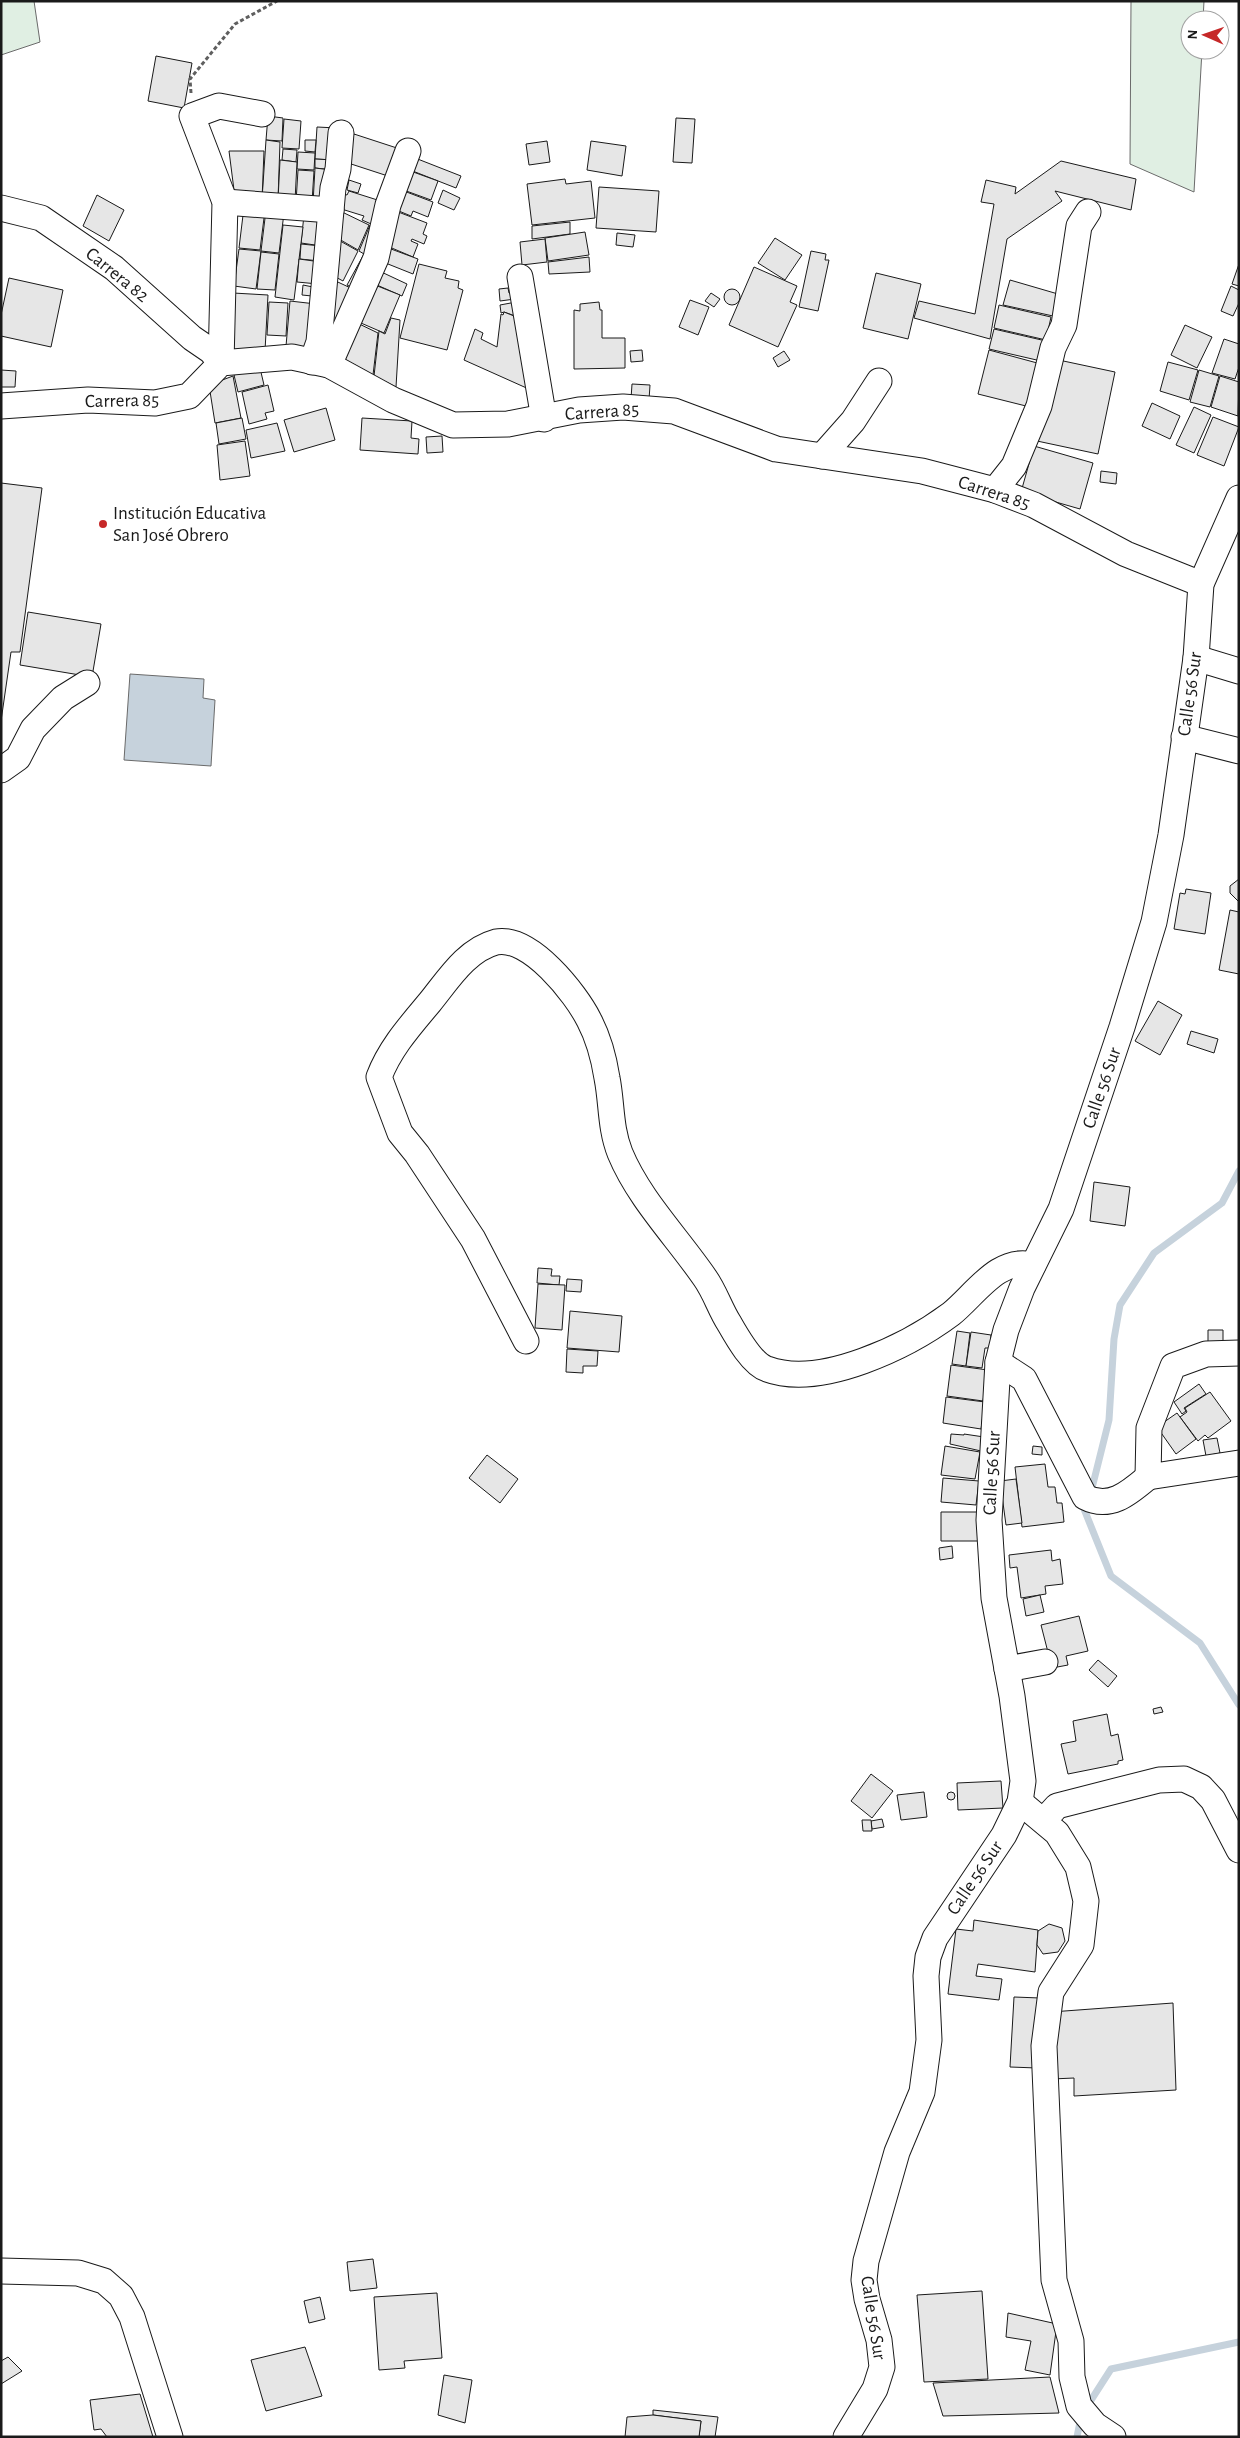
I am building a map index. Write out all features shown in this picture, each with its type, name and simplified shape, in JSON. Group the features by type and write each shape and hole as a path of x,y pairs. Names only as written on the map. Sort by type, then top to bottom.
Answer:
{"street":[{"path":"221,362 225,202 192,116 220,106 262,114"},
{"path":"320,363 319,342 333,188 338,169 341,133"},
{"path":"320,363 376,258 388,205 408,151"},
{"path":"225,202 331,210"},
{"name":"Carrera 82","path":"1,208 41,218 106,263 192,338 211,351 221,362"},
{"path":"996,490 1014,466 1040,406 1052,348 1064,325 1079,226 1088,212"},
{"path":"520,277 544,419"},
{"name":"Carrera 85","path":"1,406 88,400 155,403 189,396 221,362 292,357 320,363 393,400 453,425 508,424 544,419 580,410 622,406 674,411 776,448 922,471 996,490 1034,505 1126,554 1201,584"},
{"path":"822,456 853,420 879,381"},
{"name":"Calle 56 Sur","path":"846,2437 875,2389 882,2367 879,2340 867,2299 864,2280 866,2261 897,2152 922,2092 929,2040 926,1976 928,1957 934,1938 1004,1835 1020,1802 1023,1781 1007,1669 994,1598 989,1520 998,1362 1006,1330 1061,1209 1122,1027 1154,922 1176,867 1184,737 1196,658 1201,584 1239,498"},
{"path":"1196,658 1239,671"},
{"path":"1,770 18,758 33,729 39,722 63,698 87,682"},
{"path":"1184,737 1239,751"},
{"path":"526,1341 473,1239 417,1154 400,1133 379,1077 387,1056 461,963 484,948 498,942 510,942 537,956 573,994 590,1021 608,1079 610,1111 621,1155 639,1188 707,1281 744,1348 763,1368 781,1373 816,1372 882,1353 931,1327 953,1312 984,1282 1007,1266 1022,1262 1034,1265"},
{"path":"1148,1477 1149,1428 1174,1366 1206,1354 1239,1353"},
{"path":"998,1362 1024,1379 1085,1497 1093,1501 1108,1502 1124,1497 1148,1477 1239,1463"},
{"path":"1007,1669 1045,1662"},
{"path":"1046,1823 1051,1812 1058,1806 1159,1780 1184,1779 1201,1787 1213,1800 1239,1850"},
{"path":"1020,1802 1057,1833 1078,1867 1086,1901 1081,1945 1051,1992 1044,2046 1054,2280 1071,2341 1072,2377 1079,2406 1104,2431"},
{"path":"1,2270 78,2273 104,2280 121,2296 132,2318 170,2437"}],"path":[{"path":"192,116 190,79 235,24 277,1"}],"green space":[{"path":"1,1 34,1 40,42 1,55"},
{"path":"1131,1 1204,1 1204,10 1180,10 1180,60 1201,60 1194,192 1130,164"}],"shaded area":[{"path":"130,674 204,679 203,698 215,700 211,766 124,760"}],"building":[{"path":"156,56 192,63 184,108 148,101"},
{"path":"268,116 283,118 282,141 266,140"},
{"path":"676,118 695,119 692,163 673,162"},
{"path":"284,119 301,121 299,149 282,148"},
{"path":"317,127 337,128 334,160 315,159"},
{"path":"354,134 403,150 394,178 345,162"},
{"path":"266,140 280,142 278,200 262,199"},
{"path":"305,140 316,140 315,152 305,151"},
{"path":"547,141 550,162 529,165 526,144"},
{"path":"591,141 626,146 622,176 587,170"},
{"path":"283,149 297,150 296,162 282,160"},
{"path":"229,151 264,151 262,200 235,198"},
{"path":"298,152 315,153 314,170 297,169"},
{"path":"410,156 461,176 456,188 405,168"},
{"path":"315,159 335,160 334,170 315,168"},
{"path":"280,160 297,162 295,201 278,200"},
{"path":"1061,161 1136,179 1131,210 1055,191 1062,201 1007,239 990,339 914,318 919,301 975,314 994,204 981,202 986,180 1016,187 1015,194"},
{"path":"315,168 331,170 329,205 313,203"},
{"path":"405,169 438,181 431,200 398,188"},
{"path":"298,170 314,171 312,202 296,202"},
{"path":"565,179 566,184 591,181 595,218 532,225 527,184"},
{"path":"349,180 361,184 358,193 347,190"},
{"path":"599,187 659,191 656,232 596,228"},
{"path":"396,188 433,202 428,217 413,211 411,216 389,207"},
{"path":"443,190 460,198 454,210 438,203"},
{"path":"349,191 387,203 378,227 362,220 364,216 335,207 340,193 347,195"},
{"path":"97,195 124,210 109,241 83,226"},
{"path":"244,207 265,210 260,250 239,248"},
{"path":"266,210 284,213 279,253 261,251"},
{"path":"338,210 369,225 358,250 332,235"},
{"path":"393,210 427,223 423,234 427,236 424,244 412,239 411,241 418,244 413,257 380,243"},
{"path":"304,215 325,217 322,246 301,243"},
{"path":"570,222 570,234 532,239 532,226"},
{"path":"283,225 303,227 294,300 275,297"},
{"path":"370,225 381,228 355,289 347,285 364,254 359,251"},
{"path":"585,232 589,255 548,261 545,238"},
{"path":"617,233 635,235 633,247 616,245"},
{"path":"333,237 358,251 343,281 330,274"},
{"path":"775,238 802,255 785,280 758,263"},
{"path":"545,239 547,262 522,265 520,242"},
{"path":"301,244 321,246 320,261 300,259"},
{"path":"383,246 418,259 413,274 378,260"},
{"path":"239,249 261,251 256,289 234,286"},
{"path":"811,251 826,254 825,260 829,260 818,311 799,307"},
{"path":"261,252 279,254 275,290 257,289"},
{"path":"589,257 590,272 549,274 548,262"},
{"path":"299,259 321,262 318,284 297,282"},
{"path":"419,264 447,271 445,278 459,281 458,288 463,290 447,350 400,338"},
{"path":"1239,264 1239,286 1232,284"},
{"path":"754,267 797,286 790,302 797,305 778,347 729,325"},
{"path":"375,269 407,284 402,296 370,282"},
{"path":"876,273 921,284 908,339 863,328"},
{"path":"327,277 355,290 332,342"},
{"path":"9,278 63,290 51,347 1,336 1,315"},
{"path":"1010,280 1058,294 1053,316 1003,305"},
{"path":"370,283 400,295 384,333 354,320"},
{"path":"303,285 313,287 312,296 302,295"},
{"path":"1231,286 1239,290 1239,303 1233,316 1221,311"},
{"path":"508,288 509,293 514,293 515,299 500,301 499,289"},
{"path":"732,289 738,291 740,297 738,303 732,305 726,303 724,297 726,291"},
{"path":"233,293 268,295 265,351 231,350"},
{"path":"711,293 720,299 714,307 705,301"},
{"path":"690,300 709,307 698,335 679,327"},
{"path":"290,301 316,304 312,348 286,346"},
{"path":"269,302 288,303 286,336 267,335"},
{"path":"516,302 518,317 504,312 501,313 500,305"},
{"path":"599,302 600,310 602,310 602,338 625,338 625,368 574,369 574,310 580,311 580,304"},
{"path":"999,305 1051,317 1046,340 994,328"},
{"path":"504,312 519,318 531,390 464,360 475,329 483,333 481,339 497,347 501,314 503,315"},
{"path":"391,318 400,320 396,387 374,376 379,331 385,334"},
{"path":"353,321 378,333 373,375 337,355"},
{"path":"1185,325 1212,337 1197,368 1171,355"},
{"path":"994,329 1046,341 1041,361 989,349"},
{"path":"1224,339 1239,344 1239,367 1235,379 1212,373"},
{"path":"642,350 643,361 631,362 630,351"},
{"path":"989,350 1041,364 1030,407 978,394"},
{"path":"784,351 790,360 778,367 773,358"},
{"path":"1054,359 1115,372 1098,454 1037,441"},
{"path":"1168,362 1198,370 1189,400 1160,391"},
{"path":"260,368 264,385 238,392 234,375"},
{"path":"1,370 16,371 15,387 1,387"},
{"path":"1199,370 1219,376 1210,407 1190,402"},
{"path":"233,376 241,418 215,423 209,385"},
{"path":"1220,376 1239,382 1238,416 1211,407"},
{"path":"632,384 650,385 649,400 631,399"},
{"path":"268,385 274,411 265,413 267,419 249,424 242,392"},
{"path":"1152,403 1180,416 1170,439 1142,426"},
{"path":"1194,407 1211,415 1194,453 1176,445"},
{"path":"326,408 335,440 294,452 284,420"},
{"path":"1213,417 1239,427 1224,466 1197,455"},
{"path":"242,418 246,439 219,444 216,423"},
{"path":"362,418 412,421 411,438 419,439 418,454 360,450"},
{"path":"277,423 285,451 251,458 246,430"},
{"path":"442,436 443,452 427,453 426,437"},
{"path":"245,441 250,476 220,480 217,445"},
{"path":"1034,446 1093,463 1080,509 1021,492"},
{"path":"1101,471 1117,473 1116,484 1100,482"},
{"path":"1,483 42,488 20,652 11,652 1,721"},
{"path":"28,612 101,624 92,677 20,665"},
{"path":"1239,879 1238,901 1230,893 1230,886"},
{"path":"1186,889 1211,893 1205,934 1174,929 1180,893 1185,894"},
{"path":"1230,910 1239,912 1239,974 1219,970"},
{"path":"1158,1001 1182,1015 1160,1055 1135,1041"},
{"path":"1191,1031 1218,1039 1214,1053 1187,1044"},
{"path":"1094,1182 1130,1187 1125,1226 1090,1221"},
{"path":"538,1268 552,1269 551,1276 560,1276 559,1285 537,1283"},
{"path":"567,1279 582,1280 581,1292 566,1291"},
{"path":"538,1284 565,1285 562,1330 535,1328"},
{"path":"570,1311 622,1316 619,1352 567,1348"},
{"path":"1208,1330 1223,1330 1223,1345 1208,1344"},
{"path":"957,1331 970,1333 966,1366 952,1364"},
{"path":"971,1332 991,1335 990,1348 985,1348 982,1368 966,1366"},
{"path":"567,1349 598,1351 597,1366 583,1366 583,1373 566,1372"},
{"path":"951,1365 988,1370 983,1401 947,1396"},
{"path":"1199,1384 1206,1394 1184,1408 1186,1411 1182,1414 1174,1402"},
{"path":"1210,1392 1231,1421 1208,1438 1205,1435 1198,1441 1180,1417 1187,1412 1185,1408"},
{"path":"946,1397 985,1402 981,1429 943,1423"},
{"path":"1177,1413 1196,1439 1176,1454 1157,1427"},
{"path":"951,1434 984,1437 981,1451 950,1444"},
{"path":"1217,1438 1220,1453 1206,1456 1203,1440"},
{"path":"945,1446 980,1452 975,1479 941,1475"},
{"path":"1033,1446 1042,1447 1042,1455 1032,1454"},
{"path":"487,1455 518,1479 500,1503 469,1478"},
{"path":"1045,1464 1048,1487 1055,1487 1057,1503 1062,1503 1064,1522 1022,1527 1015,1467"},
{"path":"943,1478 979,1481 976,1505 941,1502"},
{"path":"1016,1479 1022,1523 1006,1525 1000,1481"},
{"path":"941,1512 980,1512 981,1541 941,1541"},
{"path":"952,1546 953,1558 940,1560 939,1548"},
{"path":"1051,1550 1052,1561 1060,1559 1063,1584 1045,1586 1046,1594 1021,1598 1017,1567 1010,1568 1009,1555"},
{"path":"1040,1595 1044,1612 1026,1616 1023,1599"},
{"path":"1079,1616 1088,1651 1066,1656 1068,1665 1052,1668 1041,1625"},
{"path":"1098,1660 1117,1676 1108,1687 1089,1670"},
{"path":"1161,1707 1163,1712 1154,1714 1153,1709"},
{"path":"1107,1714 1111,1736 1118,1734 1123,1760 1118,1761 1118,1764 1068,1774 1061,1744 1076,1741 1073,1721"},
{"path":"871,1774 893,1791 872,1818 851,1801"},
{"path":"1001,1781 1003,1808 958,1810 957,1783"},
{"path":"924,1792 927,1817 901,1820 897,1795"},
{"path":"951,1792 955,1796 951,1800 947,1796"},
{"path":"882,1819 884,1827 872,1829 871,1821"},
{"path":"862,1820 871,1820 872,1831 863,1831"},
{"path":"974,1920 1038,1930 1035,1972 978,1964 976,1976 1002,1979 999,2000 948,1994 956,1929 973,1931"},
{"path":"1049,1924 1062,1928 1065,1941 1058,1952 1043,1954 1037,1945 1038,1931"},
{"path":"1014,1997 1040,1998 1037,2068 1010,2067"},
{"path":"1173,2003 1176,2090 1074,2096 1074,2078 1052,2079 1051,2012"},
{"path":"373,2259 377,2288 350,2291 347,2262"},
{"path":"982,2291 988,2379 924,2382 917,2295"},
{"path":"437,2293 442,2358 404,2361 405,2368 379,2370 374,2297"},
{"path":"320,2297 325,2319 309,2323 304,2301"},
{"path":"1008,2313 1057,2324 1050,2375 1025,2370 1031,2341 1006,2337"},
{"path":"305,2347 322,2396 266,2411 251,2360"},
{"path":"8,2357 22,2371 1,2384 1,2361"},
{"path":"444,2375 472,2380 465,2423 438,2415"},
{"path":"1050,2377 1059,2413 943,2416 933,2383"},
{"path":"140,2394 153,2437 107,2437 101,2429 94,2430 90,2400"},
{"path":"653,2410 718,2417 715,2437 699,2437 701,2421 653,2415"},
{"path":"653,2415 701,2421 699,2437 625,2437 627,2417"}],"waterway":[{"path":"1091,1492 1109,1420 1114,1339 1120,1305 1154,1253 1222,1203 1239,1171"},
{"path":"1084,1509 1111,1576 1200,1643 1239,1705"},
{"path":"1086,2408 1111,2369 1239,2342"},
{"path":"1077,2437 1081,2417"}],"place":[{"name":"Institución Educativa San José Obrero","path":"103,524"}]}
